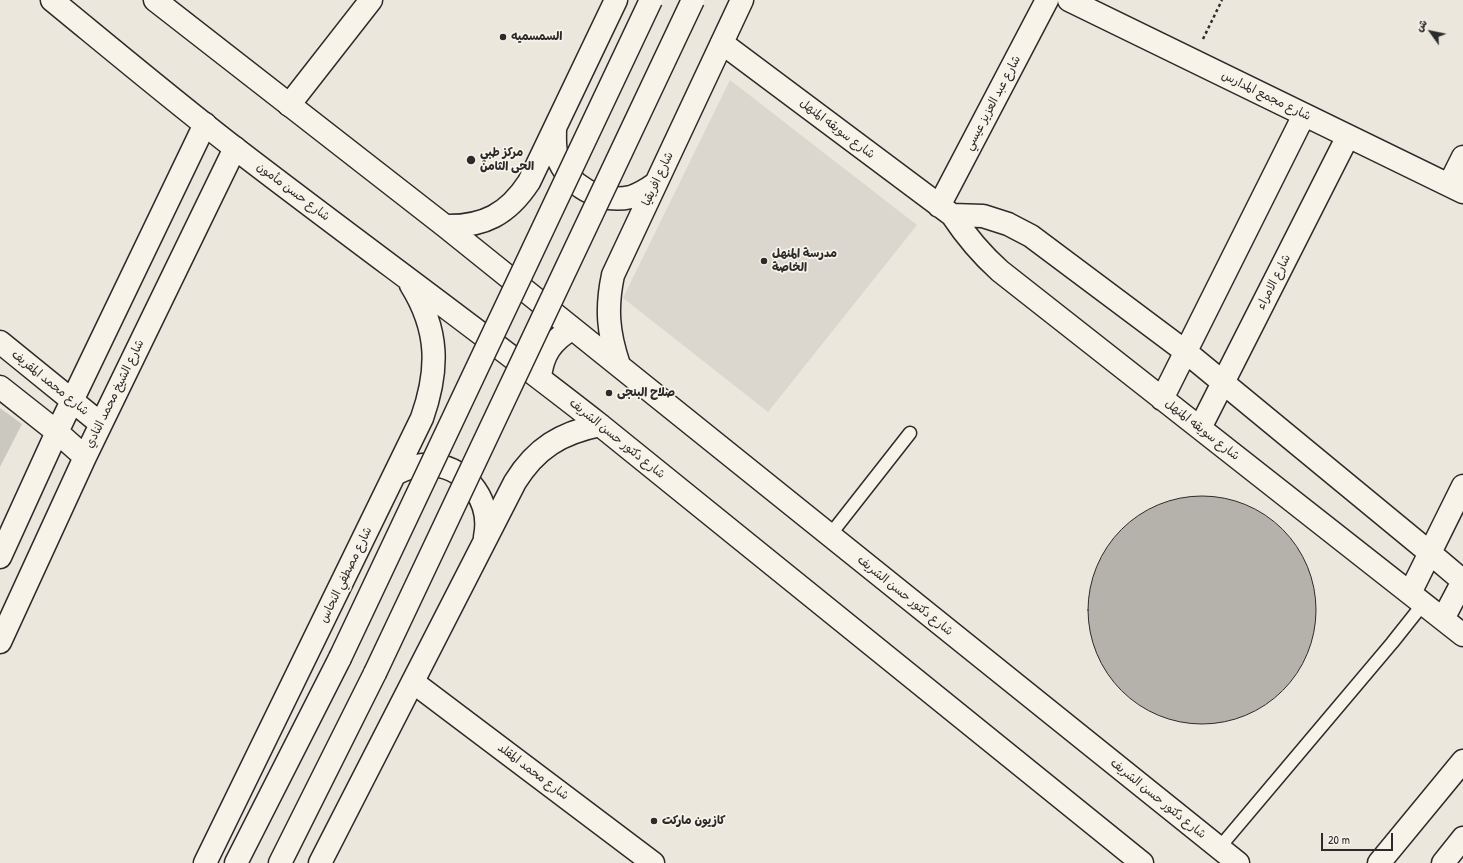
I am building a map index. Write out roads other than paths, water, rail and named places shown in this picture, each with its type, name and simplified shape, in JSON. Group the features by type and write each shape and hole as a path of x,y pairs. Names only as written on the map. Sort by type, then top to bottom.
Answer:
{"main road":[{"name":"شارع حسن مأمون","path":"52,0 235,148 470,327 540,378"},
{"path":"155,0 445,226 572,329 557,339 550,346 541,367 540,378"},
{"path":"289,105 371,0"},
{"path":"445,226 474,224 488,220 501,213 522,194 616,0"},
{"path":"236,863 340,658 651,0"},
{"path":"280,863 375,673 693,0"},
{"name":"شارع افريقيا","path":"619,365 609,324 609,291 613,275 742,0"},
{"name":"شارع عبد العزيز عيسي","path":"946,210 1047,0"},
{"name":"شارع مجمع المدارس","path":"1069,0 1456,189"},
{"name":"شارع سويقه المنهل","path":"722,43 946,210 982,254 1000,272 1463,635"},
{"path":"1162,399 1304,115"},
{"path":"0,557 72,400 205,124"},
{"path":"555,128 557,155 562,167 570,178 586,191 605,198 618,198 644,192 655,184"},
{"name":"شارع الامراء","path":"1200,428 1348,136"},
{"name":"شارع الشيخ محمد النادي","path":"0,642 7,608 85,457 235,148"},
{"path":"1456,189 1463,157"},
{"path":"946,210 983,216 1008,224 1031,236 1186,352 1463,581 1443,619"},
{"path":"470,327 487,323 501,312 509,295 510,285 508,276"},
{"name":"شارع مصطفي النحاس","path":"205,863 395,474 422,418 429,399 433,380 433,339 419,298 407,279"},
{"name":"شارع دكتور حسن الشريف","path":"572,329 619,365 1238,863"},
{"name":"شارع محمد المقريف","path":"0,342 101,424"},
{"name":"شارع دكتور حسن الشريف","path":"540,378 1142,863"},
{"path":"0,387 57,432 85,457"},
{"path":"320,863 515,482 533,458 544,448 561,437 600,425"},
{"path":"395,474 407,468 433,464 446,467 458,473 477,491 483,503 487,529 484,542"},
{"path":"1417,598 1430,553 1463,486"},
{"name":"شارع محمد المقلد","path":"413,682 640,859"},
{"path":"1379,863 1463,761"},
{"path":"1443,863 1463,838"}],"lane":[{"path":"830,535 910,433"},
{"path":"1219,848 1392,643 1417,598"}],"place":[{"name":"السمسميه","path":"503,37"},
{"name":"مركز طبي الحى الثامن","path":"471,160"},
{"name":"مدرسة المنهل الخاصة","path":"764,261"},
{"name":"صلاح البنجى","path":"609,393"},
{"name":"كازيون ماركت","path":"654,821"}]}
